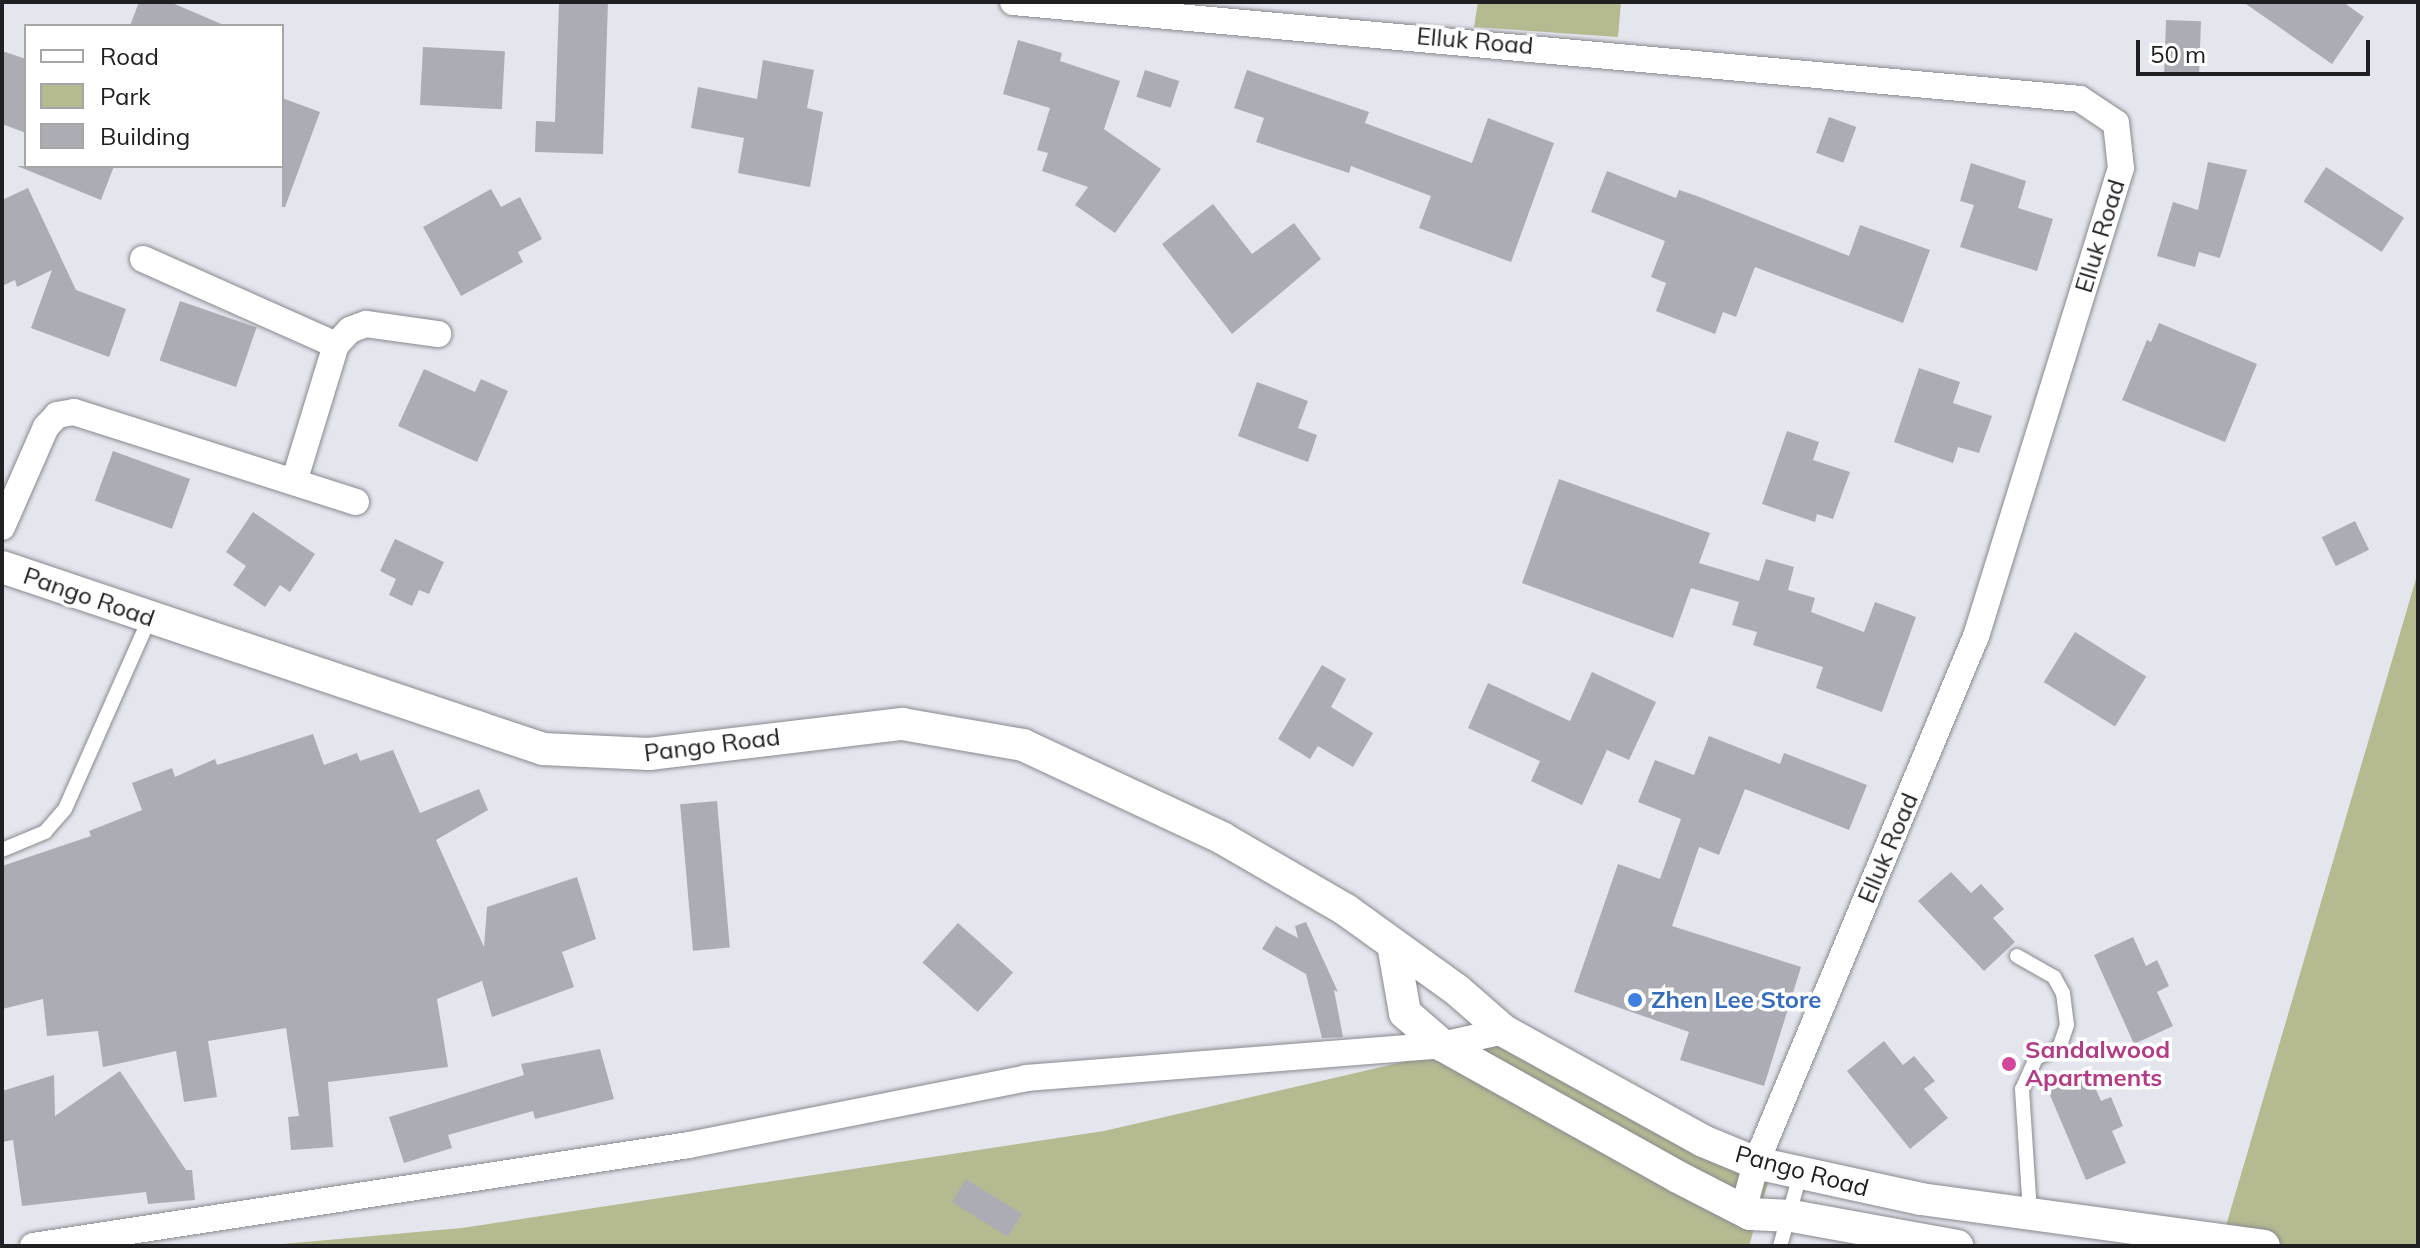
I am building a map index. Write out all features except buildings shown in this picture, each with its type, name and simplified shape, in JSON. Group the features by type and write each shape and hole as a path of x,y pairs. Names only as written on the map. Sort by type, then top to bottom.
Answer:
{"street":[{"name":"Elluk Road","path":"1013,2 2080,99 2116,123 2121,168 1976,636 1756,1163 1743,1211"},
{"path":"143,259 336,345"},
{"path":"294,482 336,345 350,330 366,324 438,334"},
{"path":"2,527 46,427 66,413 356,502"},
{"name":"Pango Road","path":"2,567 543,749 649,754 902,724 1023,745 1222,838 1346,910 1394,950 1457,990 1504,1031 1703,1141 1756,1163 1800,1175 2030,1214 2264,1246"},
{"name":"Pango Road","path":"1394,950 1405,1013 1442,1045 1566,1118 1743,1211 1792,1216 1957,1246"},
{"path":"33,1246 689,1145 1026,1078 1442,1045 1504,1031"}],"lane":[{"path":"2,850 45,832 65,809 150,617"},
{"path":"2017,956 2054,977 2063,993 2067,1025 2059,1048 2036,1058 2022,1089 2030,1214"},
{"path":"1780,1246 1792,1216 1800,1175"}],"green space":[{"path":"1478,2 1621,2 1618,37 1474,27"},
{"path":"2418,572 2418,1246 2220,1246"},
{"path":"1507,1038 1768,1183 1749,1246 260,1246 462,1228 1104,1131"}],"place":[{"name":"Zhen Lee Store","path":"1635,1000"},
{"name":"Sandalwood Apartments","path":"2009,1064"}]}
